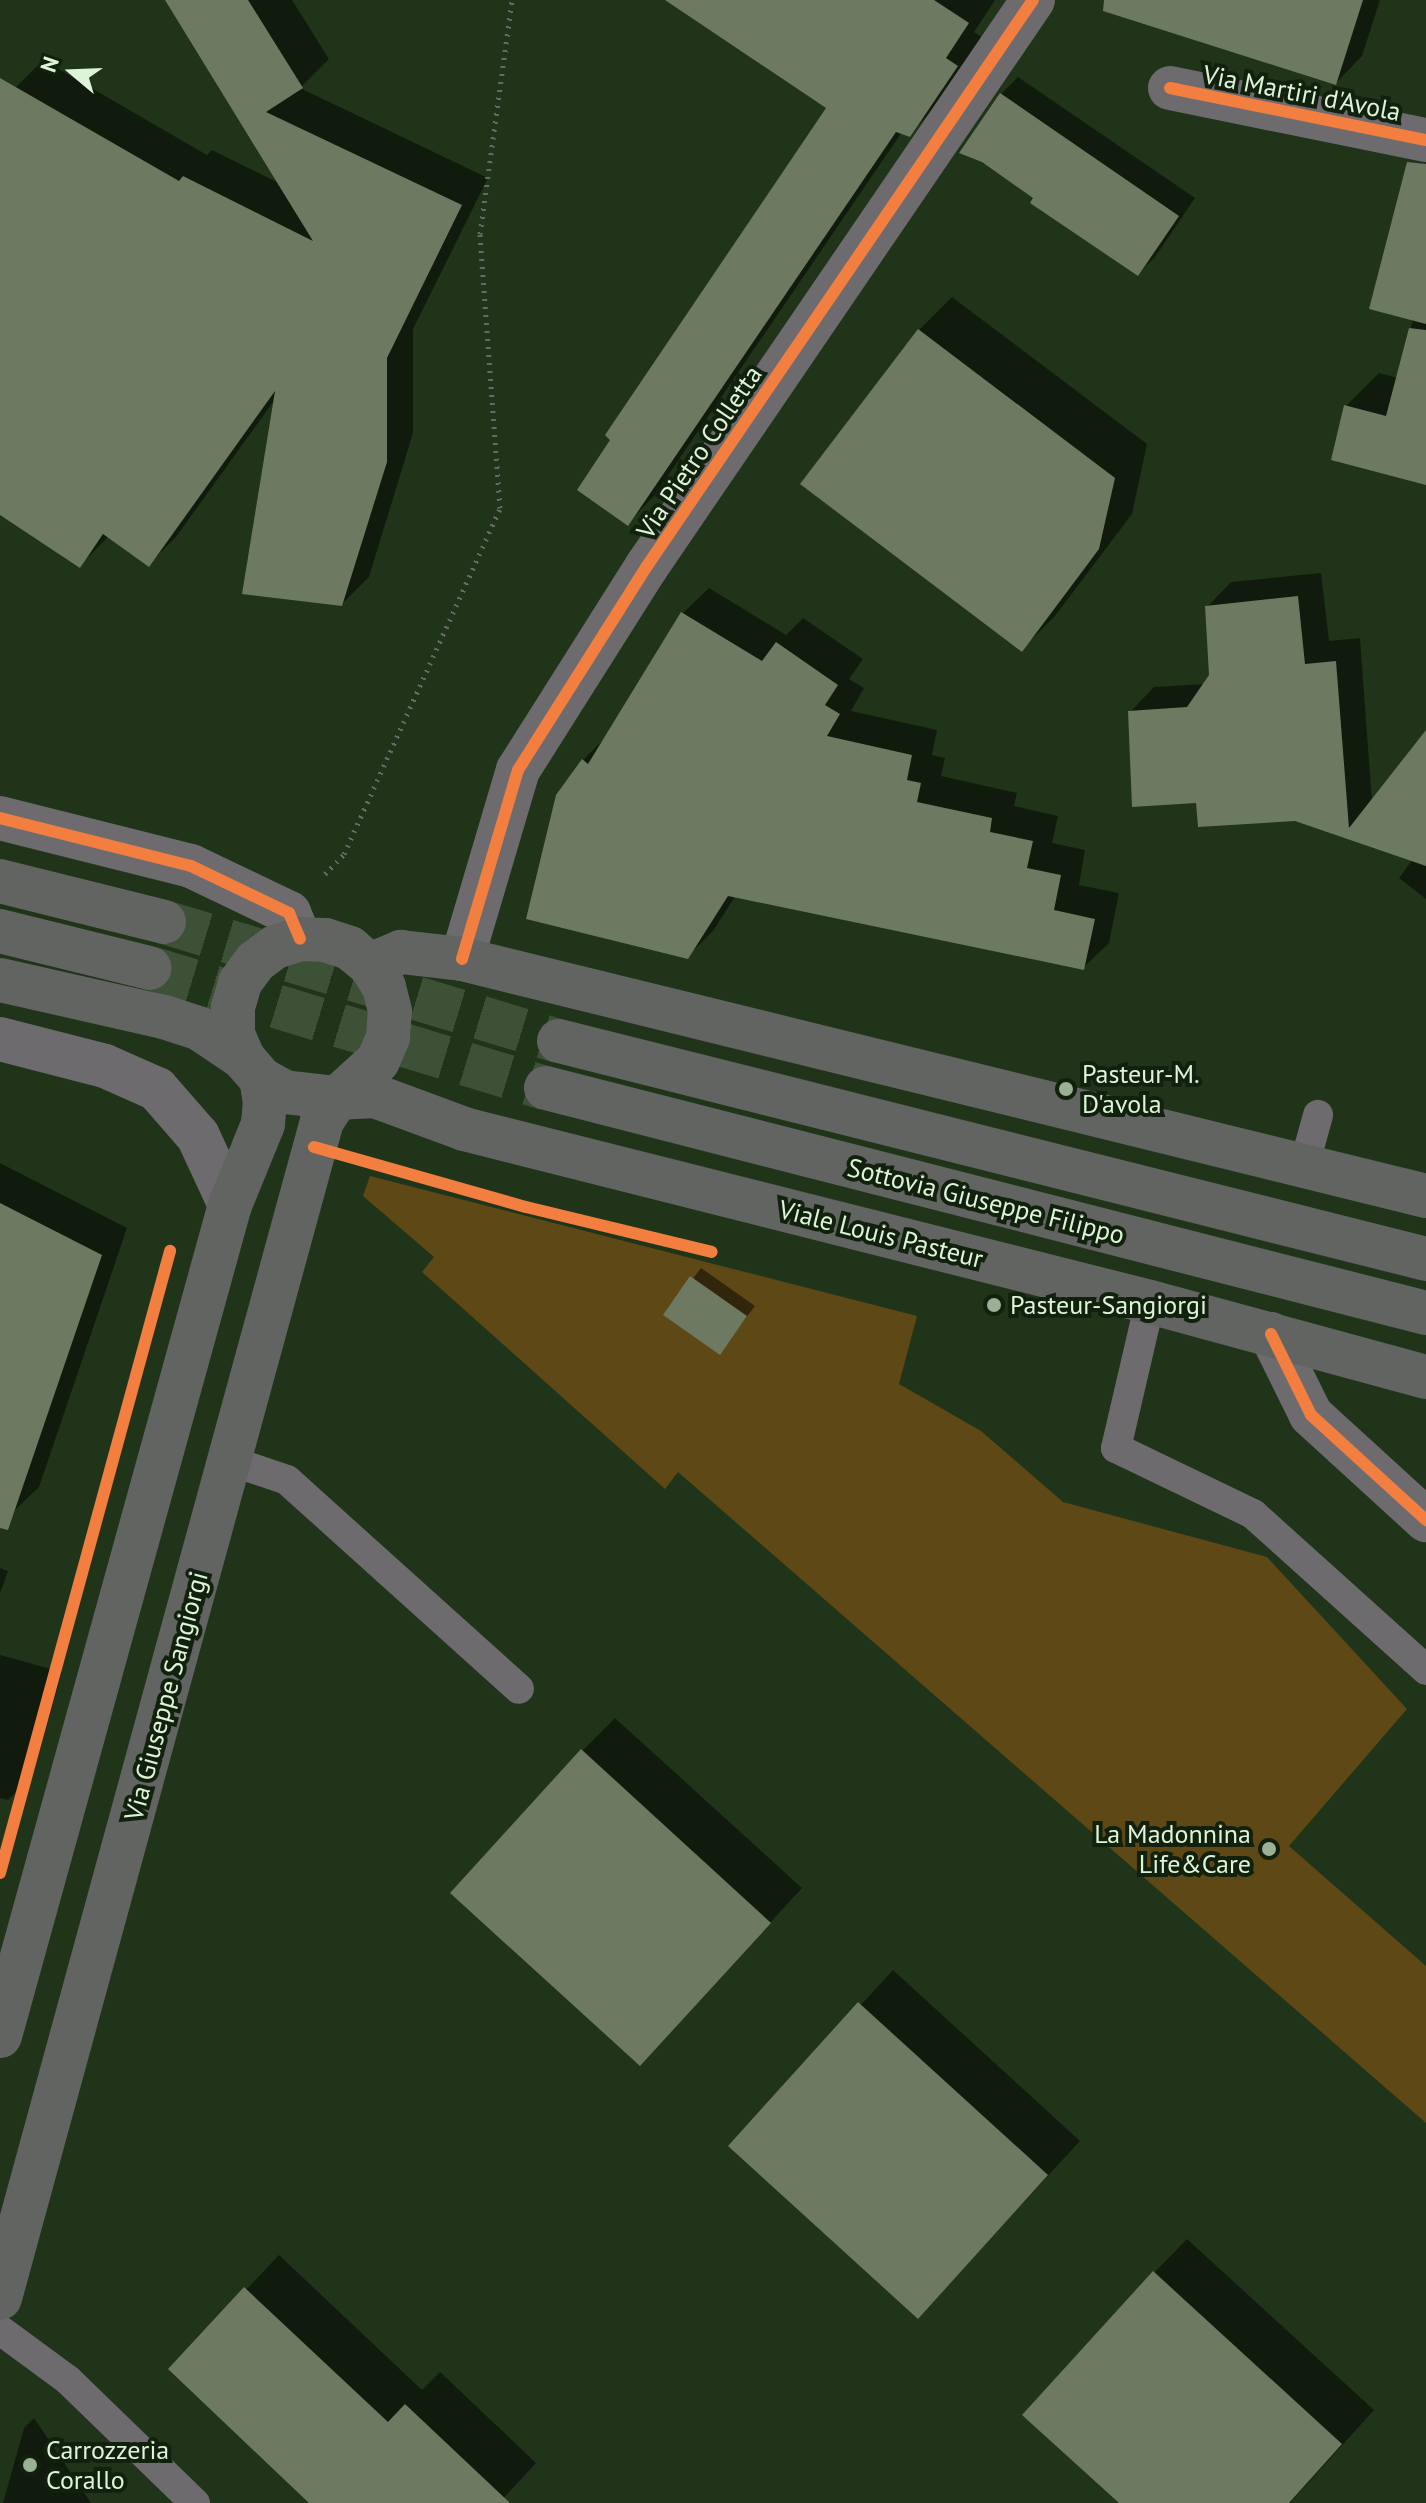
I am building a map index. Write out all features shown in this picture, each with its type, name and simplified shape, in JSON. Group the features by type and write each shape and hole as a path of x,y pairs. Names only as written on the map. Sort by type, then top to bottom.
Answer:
{"main road":[{"path":"0,881 164,922"},
{"path":"0,980 164,1017 200,1029 252,1068 284,1092 337,1098 378,1061 388,1037 390,1011 384,987 370,965 350,948 294,926 275,947 255,962 240,983 233,1008 233,1034 252,1068 265,1103 263,1124 230,1205 10,1980 0,2036"},
{"path":"0,931 150,968"},
{"path":"370,965 401,952 462,959 1426,1196"},
{"name":"Sottovia Giuseppe Filippo","path":"559,1041 1426,1259"},
{"name":"Sottovia Giuseppe Filippo","path":"546,1088 1426,1313"},
{"name":"Viale Louis Pasteur","path":"337,1098 375,1096 405,1104 464,1129 1150,1302 1426,1377"},
{"name":"Via Giuseppe Sangiorgi","path":"0,2298 231,1461 314,1147 322,1121 337,1098"}],"street":[{"name":"Via Pietro Colletta","path":"462,959 518,770 647,566 1033,0"},
{"name":"Via Martiri d'Avola","path":"1170,88 1426,140"},
{"path":"0,818 191,866 294,926"},
{"path":"0,1039 105,1066 157,1089 198,1136 230,1205"},
{"path":"1271,1334 1311,1415 1426,1520"}],"lane":[{"path":"1304,1166 1318,1115"},
{"path":"1150,1302 1116,1448 1253,1514 1426,1670"},
{"path":"231,1461 287,1480 519,1689"},
{"path":"0,2330 68,2380 195,2503"}],"path":[{"path":"294,926 344,854 500,508 480,234 512,0"}],"shaded area":[{"name":"La Madonnina Life&Care","path":"370,1176 917,1316 899,1384 981,1431 1063,1502 1267,1557 1407,1709 1289,1846 1426,1966 1426,2123 678,1472 665,1489 422,1272 434,1257 363,1196"}],"building":[{"path":"165,0 248,0 303,88 266,112 462,205 387,358 387,462 342,606 242,594 275,391 149,567 103,534 80,568 0,515 0,78 179,181 183,176 313,241"},
{"path":"665,0 934,0 969,23 946,58 958,66 910,137 896,132 628,526 577,490 610,440 605,435 826,108"},
{"path":"1104,0 1363,0 1336,85 1103,11"},
{"path":"1000,93 1179,216 1138,276 1030,203 1033,198 982,162 959,153"},
{"path":"1407,162 1426,164 1426,324 1369,309"},
{"path":"1409,328 1426,330 1426,485 1331,460 1344,405 1386,416"},
{"path":"918,329 1115,478 1099,549 1022,652 800,484"},
{"path":"1298,596 1305,664 1336,661 1349,828 1426,730 1426,866 1295,821 1198,827 1196,803 1132,807 1128,711 1187,707 1209,675 1205,606"},
{"path":"681,612 762,661 776,642 838,685 825,705 840,714 827,736 912,755 907,780 921,783 917,802 992,818 990,832 1033,841 1027,868 1061,875 1054,910 1095,919 1084,970 728,896 688,959 526,919 556,795 582,759 588,764"},
{"path":"0,1203 102,1255 8,1530 0,1528"},
{"path":"690,1276 747,1316 720,1355 663,1315"},
{"path":"581,1749 771,1923 640,2066 450,1893"},
{"path":"858,2002 1048,2175 918,2319 728,2146"},
{"path":"1153,2271 1342,2444 1289,2503 1119,2503 1022,2415"},
{"path":"244,2287 388,2422 405,2404 510,2503 309,2503 168,2369"}],"tunnel":[{"path":"164,922 559,1041"},
{"path":"150,968 546,1088"}],"cycle path":[{"path":"462,959 518,770 647,566 1033,0"},
{"path":"1170,88 1426,140"},
{"path":"0,818 191,866 289,913 300,939"},
{"path":"314,1147 526,1207 712,1252"},
{"path":"0,1873 170,1251"},
{"path":"1271,1334 1311,1415 1426,1520"}],"place":[{"name":"Pasteur-M. D'avola","path":"1066,1089"},
{"name":"Pasteur-Sangiorgi","path":"994,1305"},
{"name":"La Madonnina Life&Care","path":"1269,1849"},
{"name":"Carrozzeria Corallo","path":"30,2465"}]}
